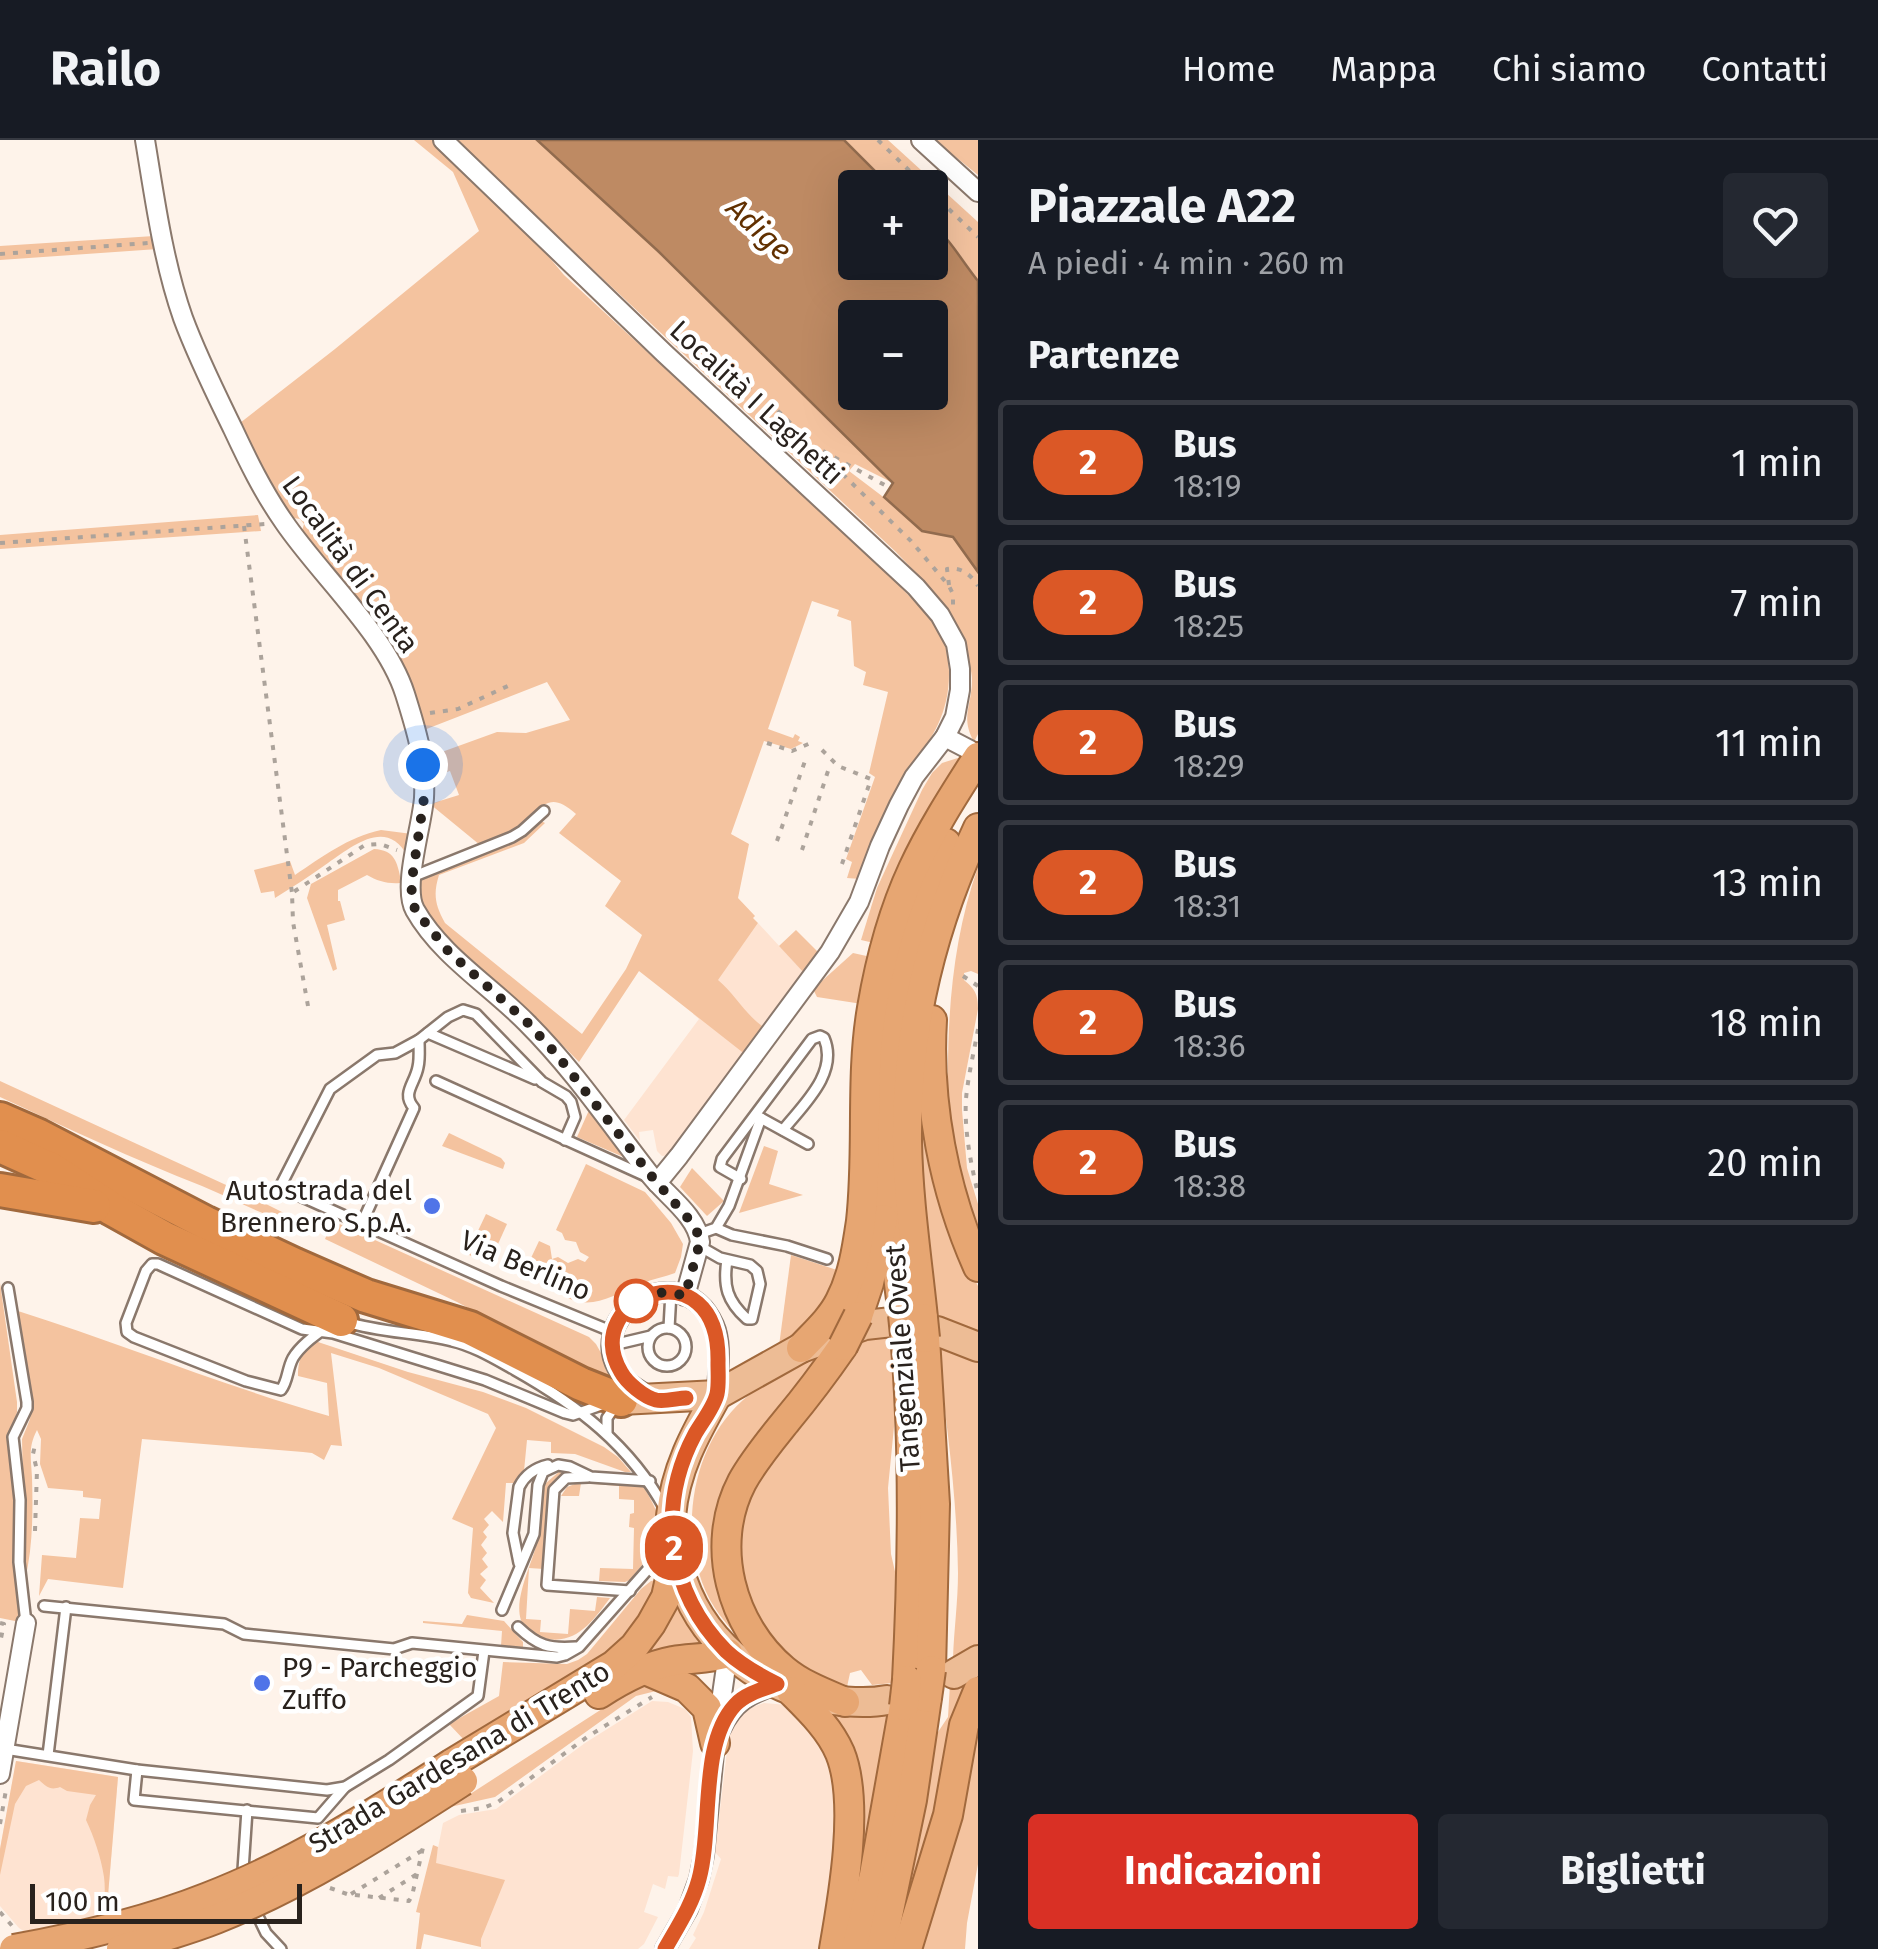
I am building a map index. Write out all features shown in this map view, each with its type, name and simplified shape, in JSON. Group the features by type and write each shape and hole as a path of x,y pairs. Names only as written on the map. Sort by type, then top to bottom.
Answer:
{"highway":[{"path":"801,1348 838,1305 858,1248 871,1011 894,916 912,870 974,753"},
{"name":"Tangenziale Ovest","path":"914,1326 887,1173 885,1114 890,1052 908,940 927,884 978,780"},
{"name":"Tangenziale Ovest","path":"881,1949 912,1800 927,1684 910,1610 914,1326 908,1090 923,983 956,876 978,828"},
{"path":"956,876 937,981 931,1046 950,1191 978,1266"},
{"path":"0,1119 150,1192 238,1217 368,1278 439,1318 470,1328 621,1400"},
{"path":"0,1146 51,1169 112,1209 331,1326"},
{"path":"845,1702 787,1673 754,1638 738,1610 732,1589 727,1536 736,1497 752,1466 817,1383 858,1316 882,1229 887,1173"},
{"path":"0,1190 112,1209"},
{"name":"Strada Gardesana di Trento","path":"122,1949 215,1920 280,1891 373,1840 457,1773 614,1665 634,1648 666,1597 673,1538"},
{"name":"Strada Gardesana di Trento","path":"17,1949 80,1937 208,1897 269,1870 457,1773 642,1670 667,1662 728,1653"},
{"path":"642,1670 687,1688 706,1708 714,1743"},
{"name":"Tangenziale Ovest","path":"856,1949 927,1684"},
{"path":"784,1688 825,1728 841,1755 845,1774 846,1879 834,1949"},
{"path":"907,1949 948,1815 964,1725 978,1691"}],"main road":[{"path":"621,1400 717,1395 801,1348 865,1325 914,1326 978,1347"},
{"path":"717,1395 683,1460 673,1538 685,1588 701,1619 728,1653 784,1688 845,1702 927,1684"}],"street":[{"name":"Località di Centa","path":"145,140 162,242 182,315 203,368 260,484 284,523 387,654 402,685 421,749 424,798 412,877 413,906 460,961 557,1055 655,1181 705,1236"},
{"name":"Località I Laghetti","path":"443,140 664,354 916,586 940,615 956,644 960,690 955,717 898,805 844,932 679,1156 655,1181"},
{"path":"921,140 978,192"},
{"path":"945,737 974,753"},
{"path":"705,1236 678,1294 696,1301 714,1324 717,1395"},
{"name":"Via Berlino","path":"613,1339 625,1310 633,1303 650,1294 678,1294"},
{"path":"613,1339 618,1366 625,1378 656,1400"},
{"path":"0,1774 26,1623"},
{"path":"665,1949 688,1909 699,1879 728,1653"},
{"path":"714,1743 737,1702 756,1692 784,1688"},
{"path":"0,1934 17,1949"}],"lane":[{"path":"412,877 512,837 544,811"},
{"path":"362,1223 414,1108 407,1097 418,1066 419,1040 457,1012 470,1011 542,1082"},
{"path":"428,1033 566,1096 575,1117 566,1140"},
{"path":"741,1179 723,1170 720,1163 758,1117 812,1039 824,1038 827,1046 823,1078 783,1130"},
{"name":"Via Berlino","path":"419,1040 395,1053 377,1055 330,1089 280,1186 613,1339"},
{"path":"436,1082 655,1181"},
{"path":"758,1117 808,1144"},
{"path":"705,1236 741,1179 758,1117"},
{"path":"705,1236 732,1235 827,1259"},
{"path":"705,1236 727,1260 750,1265 759,1275 752,1319 741,1315 725,1286 727,1260"},
{"path":"44,1606 224,1624 244,1634 394,1649 412,1644 557,1658 579,1647 661,1557 673,1538 650,1481 607,1434 548,1388 498,1360 434,1336 331,1326 302,1329 158,1264 152,1264 146,1271 126,1324 127,1332 134,1337 280,1390 295,1355 331,1326"},
{"path":"8,1288 27,1402 14,1437 20,1500 19,1562 26,1623"},
{"path":"669,1328 678,1294"},
{"path":"331,1326 333,1333 485,1380 565,1413 582,1413 621,1400"},
{"path":"669,1328 680,1332 686,1344 684,1356 675,1364 663,1365 652,1359 648,1348 651,1336 659,1329 669,1328"},
{"path":"613,1339 651,1336"},
{"path":"607,1434 607,1418 621,1400"},
{"path":"519,1566 514,1533 516,1498 522,1480 539,1467 558,1465 570,1466 591,1477"},
{"path":"502,1610 534,1534 540,1478 543,1472 558,1465"},
{"path":"630,1591 547,1585 554,1490 572,1476 650,1481"},
{"path":"48,1756 66,1607"},
{"path":"518,1627 531,1640 546,1646 579,1647"},
{"path":"137,1770 134,1800 318,1818 346,1787 478,1696 484,1651"},
{"path":"5,1749 137,1770 328,1790 346,1787"},
{"path":"248,1810 243,1870 253,1907 266,1933 281,1949"}],"path":[{"path":"878,140 909,170"},
{"path":"948,207 977,234"},
{"path":"0,254 162,242"},
{"path":"664,354 698,360 775,408 911,540 949,586"},
{"path":"819,449 890,488"},
{"path":"0,544 284,523"},
{"path":"244,526 293,922 308,1006"},
{"path":"956,644 947,569 970,574 978,586"},
{"path":"411,712 458,709 510,685"},
{"path":"767,743 792,752 813,742"},
{"path":"822,750 838,766 872,778 842,864"},
{"path":"776,841 805,761"},
{"path":"802,850 829,768"},
{"path":"292,893 374,843 398,851 412,877"},
{"path":"964,976 978,986"},
{"path":"978,1028 966,1117 978,1194"},
{"path":"34,1540 36,1441"},
{"path":"0,1623 4,1624 0,1643"},
{"path":"459,1811 498,1802 617,1717 649,1697 662,1696"},
{"path":"339,1879 324,1887 349,1894 409,1901 423,1846 349,1894"},
{"path":"378,1898 417,1874"}],"shaded area":[{"path":"414,140 435,140 519,221 564,275 891,577 938,626 943,637 949,671 945,706 897,792 860,879 847,878 852,862 846,859 875,777 869,773 888,692 863,685 866,672 854,666 851,621 837,616 839,610 812,601 768,729 793,738 795,734 803,743 791,749 764,741 731,834 749,844 738,898 758,923 718,980 765,1028 746,1055 639,971 579,1062 534,1016 459,954 420,906 418,883 432,873 523,837 541,821 545,823 524,843 439,875 436,899 445,923 582,1034 626,969 642,935 605,906 621,881 559,833 576,814 566,806 550,802 517,828 480,845 430,804 459,795 450,771 428,778 428,757 497,732 526,733 570,720 547,682 424,730 419,705 398,654 400,648 389,642 302,531 304,524 293,518 275,490 240,423 479,231 453,172"},
{"path":"454,140 537,140 658,251 893,483 855,464 849,471 922,531 953,537 978,572 978,734 974,742 967,718 970,664 951,619 928,586"},
{"path":"844,140 888,140 921,170 874,170"},
{"path":"978,140 978,175 936,141"},
{"path":"948,195 978,222 978,281 948,242"},
{"path":"154,236 158,249 0,260 0,246"},
{"path":"258,515 261,531 0,549 0,535"},
{"path":"965,758 874,943 861,940 877,888 922,790 942,763"},
{"path":"381,830 412,834 408,857 390,839 370,839 348,849 275,898 274,891 261,893 254,870 290,861 295,875 346,843"},
{"path":"374,849 394,858 400,883 383,882 367,875 338,890 345,920 327,925 337,969 333,971 307,898 311,884"},
{"path":"978,867 978,974 964,973 964,980 975,992 978,1009 962,1110 967,1168 978,1204 978,1244 956,1166 947,1100 954,968"},
{"path":"758,923 804,973 674,1155 662,1156 657,1151 653,1130 639,1132 640,1141 624,1120 699,1019 693,1014"},
{"path":"796,930 819,953 804,973 779,946"},
{"path":"853,953 871,957 862,1004 817,997 813,989"},
{"path":"0,1081 250,1196 284,1213 281,1220 0,1097"},
{"path":"917,1092 967,1265 978,1286 978,1334 934,1320 920,1202"},
{"path":"590,1108 627,1156 626,1158 577,1137"},
{"path":"449,1133 501,1158 505,1163 503,1169 442,1146"},
{"path":"764,1146 778,1151 769,1184 803,1195 739,1213"},
{"path":"586,1164 645,1192 671,1223 683,1244 675,1273 593,1302 571,1299 545,1282 545,1266 531,1258 539,1241 550,1246 552,1259 558,1257 568,1263 578,1259 585,1262 589,1257 580,1252 576,1242 565,1240 556,1230"},
{"path":"692,1168 724,1201 707,1216 680,1187"},
{"path":"486,1214 507,1224 489,1264 467,1254"},
{"path":"333,1221 589,1337 612,1373 610,1377 584,1369 325,1239"},
{"path":"791,1255 840,1271 822,1310 779,1346"},
{"path":"0,1283 17,1402 9,1443 20,1622 0,1618"},
{"path":"18,1311 329,1416 327,1383 298,1376 302,1356 315,1341 526,1408 604,1447 631,1472 575,1454 551,1453 551,1442 527,1440 524,1471 515,1483 506,1483 503,1522 492,1511 484,1519 489,1525 483,1532 487,1537 481,1545 487,1553 482,1559 488,1567 480,1574 486,1580 480,1588 494,1603 471,1598 468,1593 473,1528 452,1519 496,1428 488,1414 379,1368 331,1353 342,1446 331,1445 324,1460 312,1453 142,1439 123,1588 48,1579 39,1596 42,1555 76,1558 80,1518 99,1519 101,1499 83,1497 83,1491 48,1488 40,1464 41,1439 37,1430 31,1453 32,1528 25,1580 22,1439 30,1419 32,1398"},
{"path":"896,1333 897,1396 888,1488 891,1554 899,1589 899,1639 893,1683 872,1685 861,1670 850,1673 847,1687 804,1672 761,1632 739,1580 739,1536 750,1493 764,1468 856,1342 873,1335"},
{"path":"936,1341 978,1360 978,1644 953,1658 957,1544"},
{"path":"831,1350 725,1503 754,1654 720,1615 700,1576 692,1522 694,1494 711,1442 743,1400 774,1378"},
{"path":"561,1470 549,1492 544,1569 529,1568 526,1619 541,1620 540,1632 568,1634 570,1609 595,1611 597,1597 610,1598 585,1628 568,1638 548,1639 532,1634 523,1625 520,1600 523,1586 538,1539 542,1491"},
{"path":"580,1482 643,1486 652,1502 658,1515 659,1536 630,1580 599,1581 600,1568 633,1569 634,1528 629,1527 634,1500 619,1499 619,1486 581,1483 579,1496 561,1496 567,1487"},
{"path":"657,1580 661,1585 627,1635 599,1662 467,1743 449,1724 499,1696 503,1662 567,1664 587,1654 641,1589"},
{"path":"673,1596 688,1625 709,1648 672,1649 637,1656"},
{"path":"467,1615 504,1621 523,1647 501,1646 502,1631 423,1623 462,1624"},
{"path":"978,1673 962,1707 941,1817 892,1949 934,1738 948,1717 950,1684"},
{"path":"653,1685 670,1693 656,1691 636,1696 495,1797 450,1807 633,1689"},
{"path":"652,1701 685,1709 691,1717 693,1751 679,1874 668,1876 665,1889 653,1884 644,1912 658,1917 644,1944 638,1949 481,1949 481,1939 435,1863 443,1823 459,1815 496,1809 585,1743"},
{"path":"764,1703 787,1705 812,1722 841,1789 826,1949 689,1949 721,1859 715,1852 729,1734 744,1710"},
{"path":"890,1710 861,1892 850,1903 830,1712"},
{"path":"978,1710 978,1864 965,1949 916,1949"},
{"path":"16,1761 118,1777 106,1919 31,1936 0,1906 0,1849"},
{"path":"16,1761 118,1777 106,1919 103,1870 86,1820 96,1795 51,1788 39,1780 26,1786 15,1804 0,1875 0,1849"},
{"path":"433,1845 438,1847 436,1863 505,1880 481,1947 424,1934 421,1949 416,1949 420,1913 416,1912"}],"water":[{"name":"Adige","path":"537,140 844,140 874,170 838,170 838,280 948,280 948,241 978,281 978,572 953,537 922,531 884,497 893,483 658,251"}],"bus line":[{"name":"2","path":"665,1949 688,1909 699,1879 714,1743 737,1702 777,1684 728,1653 701,1619 682,1578 671,1520 678,1476 689,1445 717,1395 717,1336 714,1324 696,1301 671,1292 650,1294 625,1310 613,1332 618,1366 635,1387 656,1400 686,1398"}],"place":[{"name":"Autostrada del Brennero S.p.A.","path":"432,1206"},
{"name":"P9 - Parcheggio Zuffo","path":"262,1683"}],"route":[{"path":"423,765 424,798 411,886 415,910 449,952 527,1022 557,1055 692,1223 700,1239 685,1296 660,1292 633,1303 636,1301"}]}
